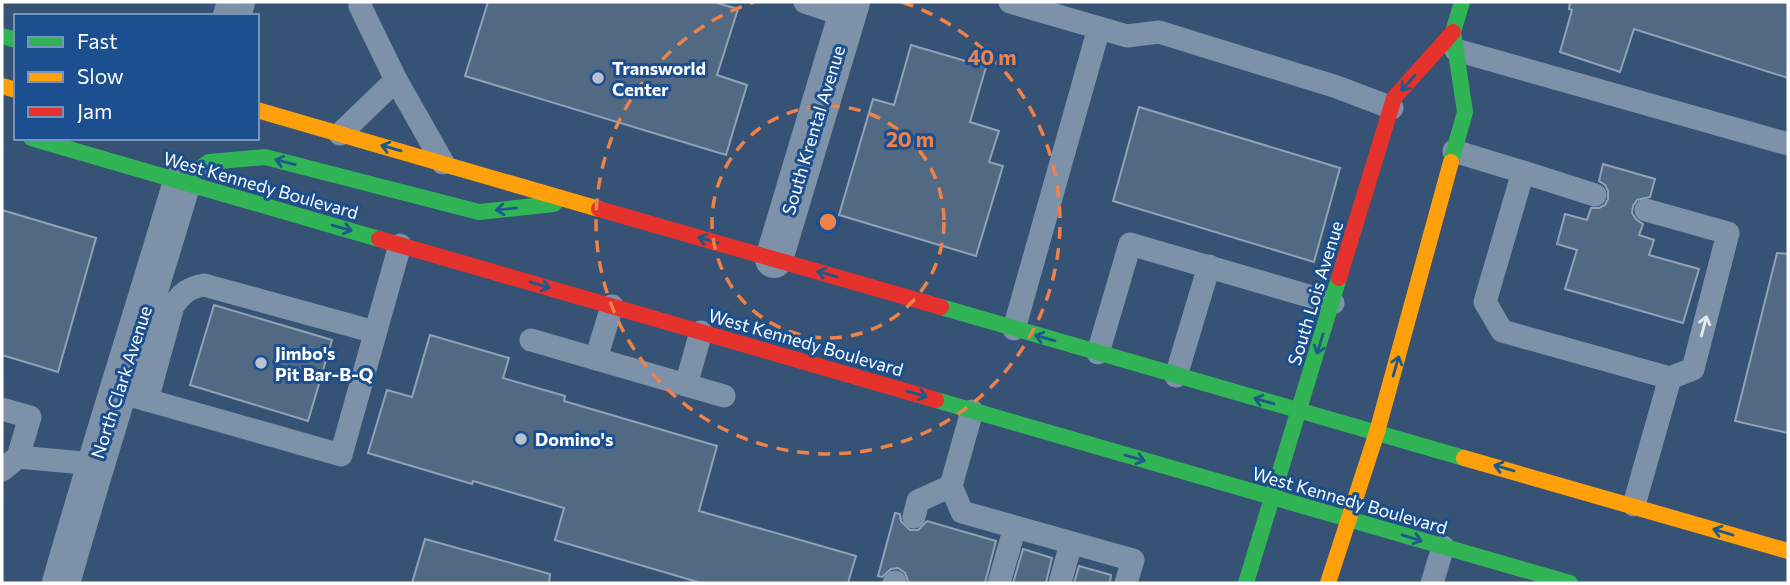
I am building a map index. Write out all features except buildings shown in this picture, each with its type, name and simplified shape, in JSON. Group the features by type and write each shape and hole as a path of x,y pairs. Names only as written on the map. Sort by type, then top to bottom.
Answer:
{"main road":[{"name":"South Lois Avenue","path":"1328,583 1377,432 1465,112 1454,41 1462,2"},
{"name":"South Lois Avenue","path":"1246,583 1394,98 1454,41"},
{"path":"259,111 1788,551"},
{"name":"West Kennedy Boulevard","path":"38,140 1570,583"},
{"path":"182,182 209,162 265,157 479,212 574,201"}],"street":[{"name":"South Krental Avenue","path":"774,259 849,9"},
{"name":"North Clark Avenue","path":"61,583 94,464 133,396 182,182"}],"lane":[{"path":"361,2 360,6 396,80 443,163"},
{"path":"805,2 849,9"},
{"path":"1010,2 1127,36 1159,32 1337,87 1392,108"},
{"path":"1014,329 1099,27"},
{"path":"1454,41 1788,144"},
{"path":"340,134 396,80"},
{"path":"1454,151 1595,195"},
{"path":"1523,172 1485,302 1502,331 1670,378 1693,369 1728,233 1646,210"},
{"path":"1098,353 1130,244 1333,303"},
{"path":"375,332 204,285 190,287 180,295 173,306 133,396 341,456 400,245"},
{"path":"1177,376 1209,266"},
{"path":"596,359 611,306"},
{"path":"686,385 701,332"},
{"path":"531,340 724,396"},
{"path":"1634,505 1670,378"},
{"path":"2,409 30,416 10,464 94,464"},
{"path":"972,411 951,486 962,512 1133,560 1126,583"},
{"path":"914,517 918,501 951,486"},
{"path":"999,583 1015,527"},
{"path":"1060,583 1071,543"},
{"path":"1432,583 1443,547"}],"traffic: fast":[{"path":"1451,162 1465,112 1453,32 1462,2"},
{"path":"2,36 14,39"},
{"path":"38,140 379,239"},
{"path":"182,182 209,162 265,157 479,212 554,204"},
{"path":"1246,583 1339,278"},
{"path":"941,307 1464,458"},
{"path":"936,400 1570,583"}],"traffic: slow":[{"path":"2,86 14,89"},
{"path":"259,111 599,209"},
{"path":"1328,583 1377,432 1451,162"},
{"path":"1464,458 1788,551"}],"traffic: jam":[{"path":"1339,278 1394,98 1453,32"},
{"path":"599,209 941,307"},
{"path":"379,239 936,400"}],"place":[{"name":"Transworld Center","path":"598,78"},
{"name":"Jimbo's Pit Bar-B-Q","path":"261,363"},
{"name":"Domino's","path":"521,439"}]}
